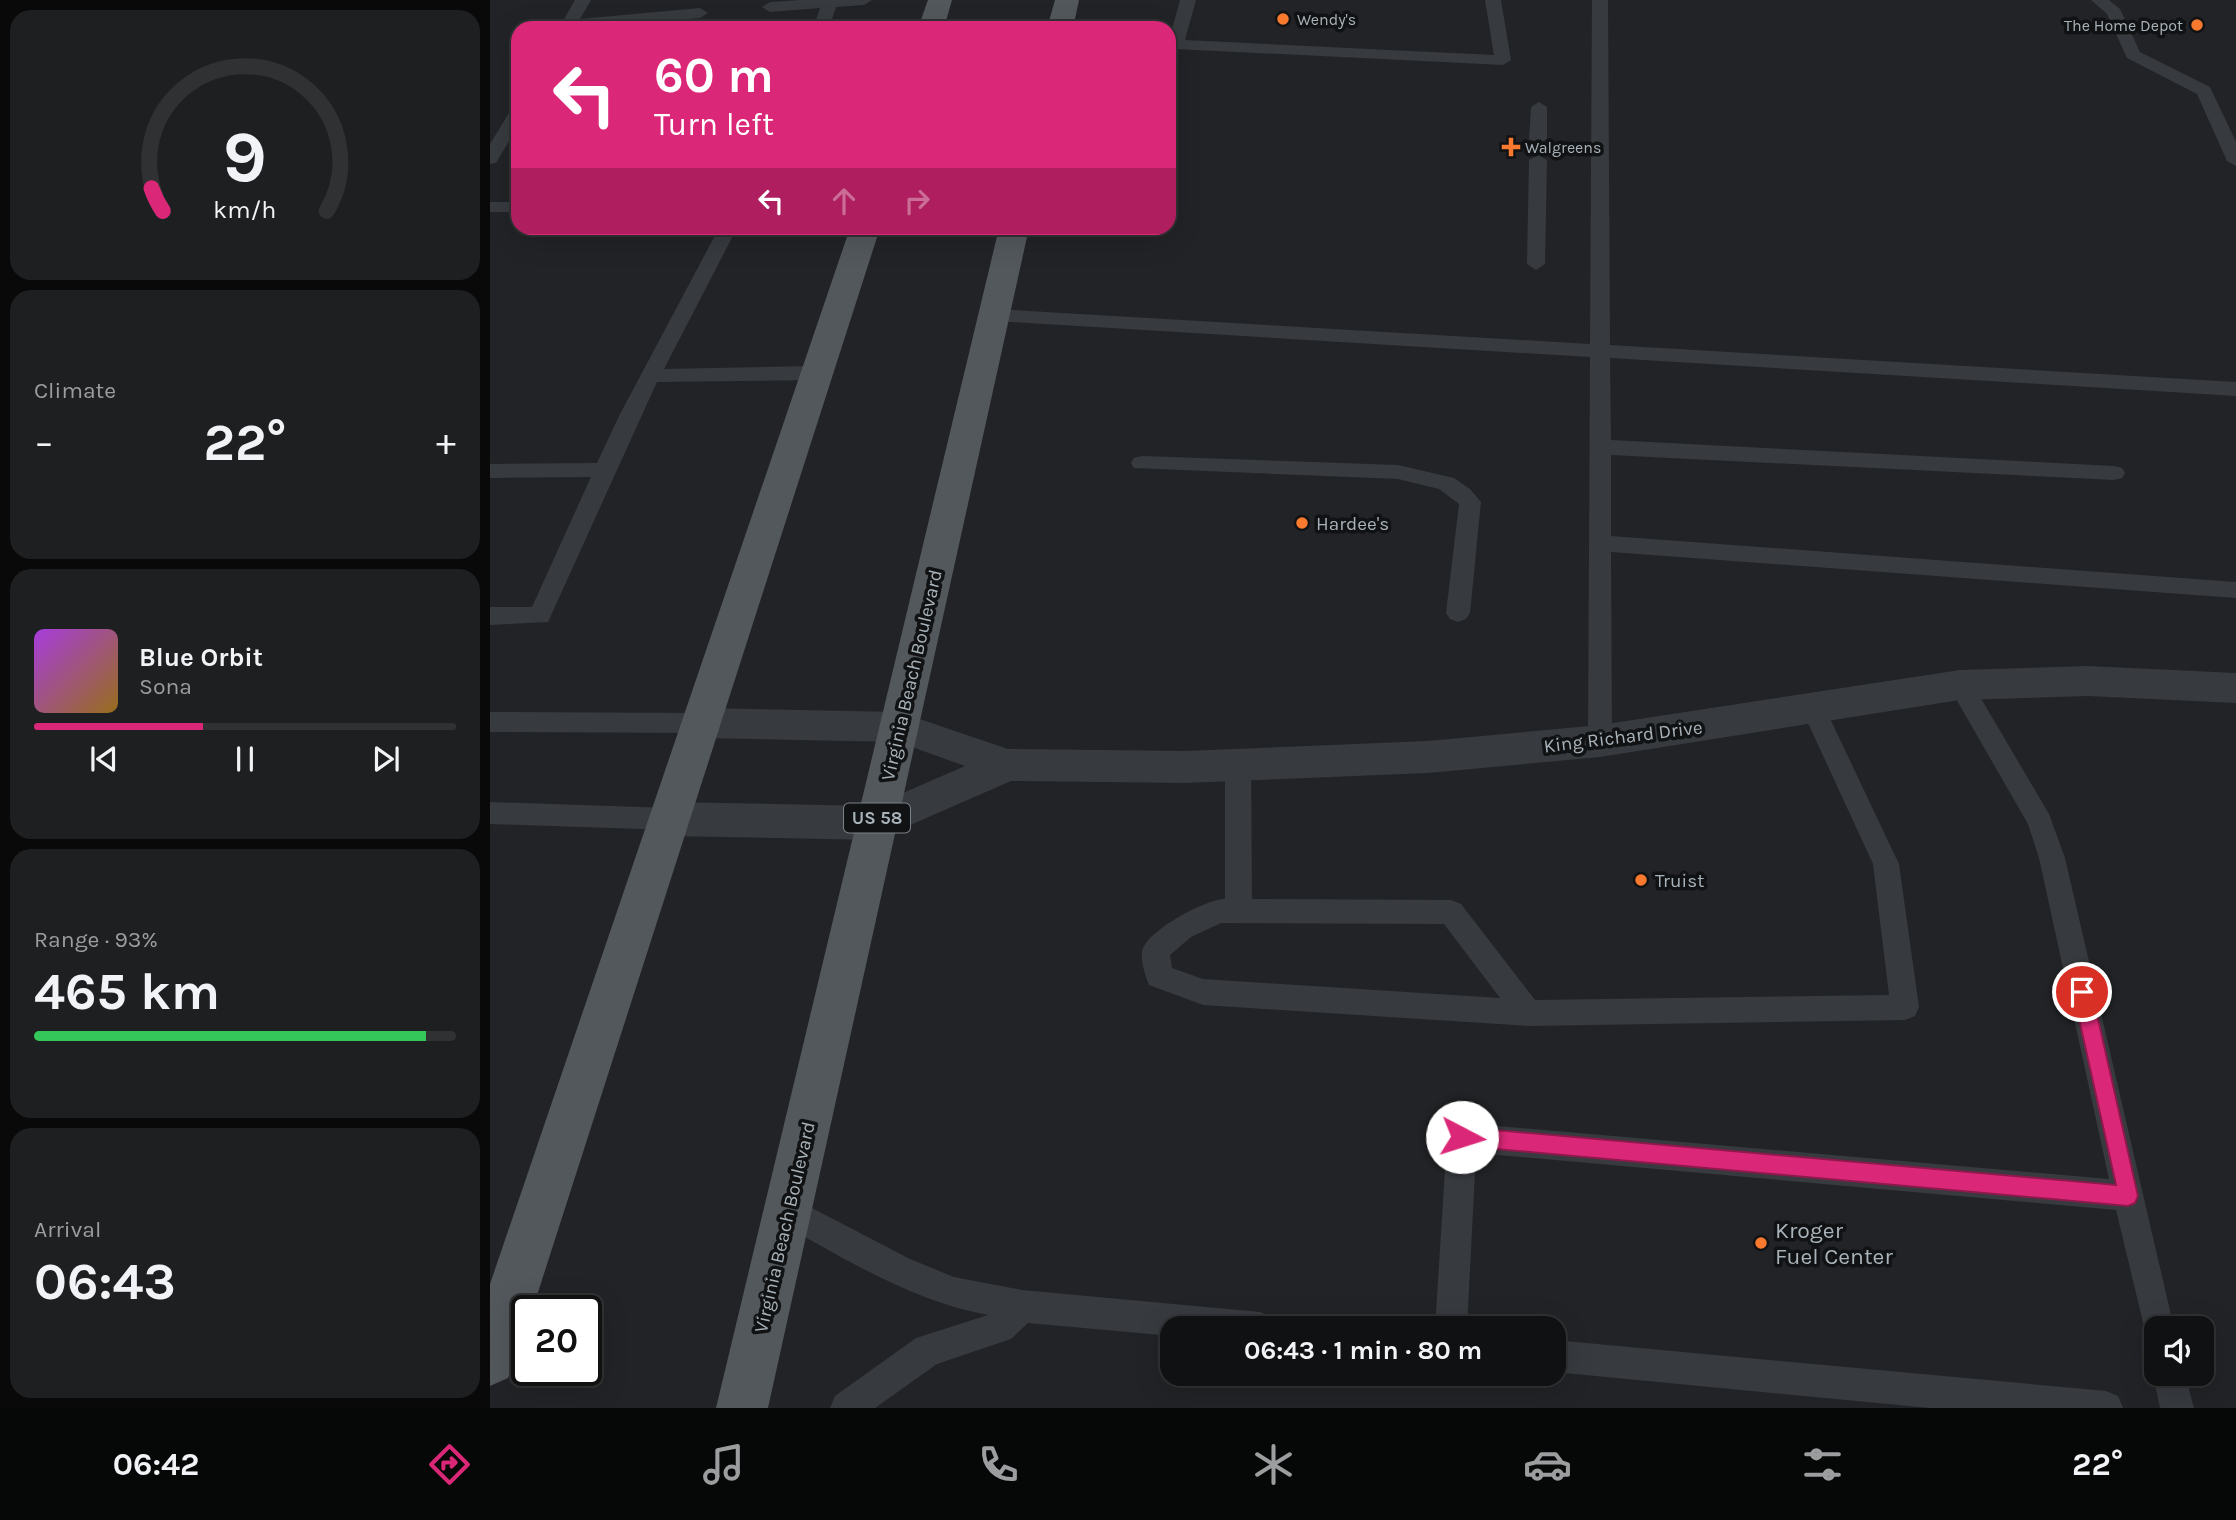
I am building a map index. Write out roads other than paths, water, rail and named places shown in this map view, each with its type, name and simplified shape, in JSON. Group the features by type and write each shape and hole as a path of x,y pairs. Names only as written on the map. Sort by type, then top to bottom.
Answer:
{"main road":[{"path":"933,21 940,0"},
{"path":"1062,21 1067,0"},
{"path":"490,1360 863,235"},
{"name":"Virginia Beach Boulevard","path":"742,1408 1012,235"}],"street":[{"name":"King Richard Drive","path":"703,723 899,727 1007,765 1238,765 1427,757 1600,741 1960,685 2088,681 2236,688"},
{"name":"King Richard Drive","path":"670,819 876,823 1007,765"}],"lane":[{"path":"571,21 583,0"},
{"path":"770,7 864,0"},
{"path":"1176,32 1188,0"},
{"path":"1176,43 1503,60 1495,0 1485,0"},
{"path":"1600,0 1600,741"},
{"path":"2099,0 2114,12 2133,55 2204,91 2236,160"},
{"path":"823,21 830,1"},
{"path":"624,21 700,13"},
{"path":"1538,139 1539,107"},
{"path":"490,159 511,124"},
{"path":"1536,264 1538,160"},
{"path":"490,207 511,207"},
{"path":"490,616 540,616 650,376 725,235"},
{"path":"995,315 2236,389"},
{"path":"650,376 816,373"},
{"path":"1600,447 2114,473"},
{"path":"1142,463 1398,472 1435,478 1457,486 1470,502 1458,613"},
{"path":"490,471 605,470"},
{"path":"1600,543 2236,590"},
{"path":"1960,685 2040,822 2052,858 2155,1316"},
{"path":"1528,1013 1451,912 1219,911 1181,929 1156,951 1159,976 1203,992 1528,1013 1905,1007 1886,864 1813,708"},
{"path":"490,722 703,723"},
{"path":"1238,765 1239,911"},
{"path":"490,813 670,819"},
{"path":"1452,1316 1462,1137 2128,1196"},
{"path":"787,1210 900,1271 954,1293 1022,1306 1160,1319"},
{"path":"847,1408 928,1350 1000,1328 1022,1306"},
{"path":"1566,1357 2106,1408"},
{"path":"2172,1386 2177,1408"}],"place":[{"name":"Wendy's","path":"1283,19"},
{"name":"The Home Depot","path":"2197,25"},
{"name":"Walgreens","path":"1511,147"},
{"name":"Hardee's","path":"1302,523"},
{"name":"Truist","path":"1641,880"},
{"name":"Kroger Fuel Center","path":"1761,1243"}]}
